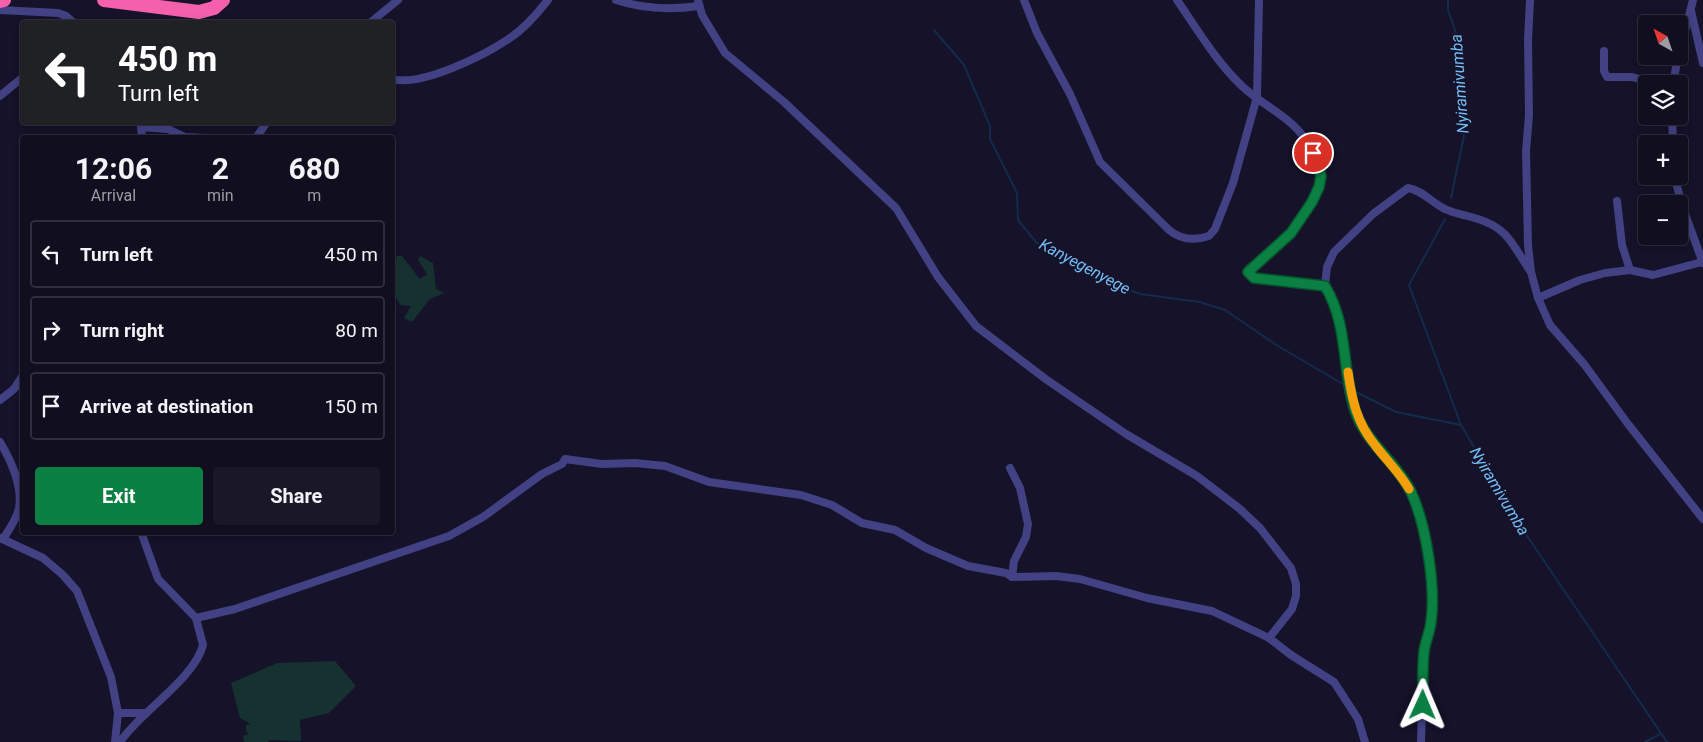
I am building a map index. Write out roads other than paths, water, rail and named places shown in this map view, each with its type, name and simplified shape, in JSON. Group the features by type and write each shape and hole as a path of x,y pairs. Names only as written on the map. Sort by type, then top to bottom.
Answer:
{"highway":[{"path":"0,1 4,0"},
{"path":"104,0 199,12 214,8 223,0"}],"street":[{"path":"373,20 398,0"},
{"path":"395,79 404,80 434,74 487,51 522,29 548,0"},
{"path":"616,0 652,8 670,9 698,3 713,34 725,53 784,102 896,208 938,277 976,326 1047,380 1126,434 1197,476 1240,509 1260,528 1291,568 1296,584 1296,596 1292,609 1270,638"},
{"path":"1024,0 1038,33 1070,94 1100,162 1168,230 1188,239 1205,238 1212,234 1233,183 1257,98 1259,0"},
{"path":"1176,0 1242,86 1286,118 1298,130 1309,144 1321,176 1319,187 1312,202 1291,233 1270,254 1248,269 1248,274 1254,278 1325,286"},
{"path":"1530,0 1528,33 1529,115 1526,159 1528,244 1531,272 1538,298 1550,325 1584,364 1628,424 1703,518"},
{"path":"1688,20 1692,0"},
{"path":"1691,9 1703,63"},
{"path":"0,10 58,13 71,20"},
{"path":"1604,51 1604,71 1607,77 1638,79"},
{"path":"0,96 20,80"},
{"path":"142,135 141,127 168,129 180,135"},
{"path":"1538,298 1580,280 1611,272 1630,270 1653,275 1703,263 1677,185"},
{"path":"1421,742 1424,653 1432,610 1427,542 1412,494 1402,477 1374,444 1354,410 1339,318 1333,299 1325,286 1327,267 1334,252 1373,214 1408,188 1416,190 1444,209 1479,219 1500,228 1509,238 1531,272"},
{"path":"1617,201 1622,245 1630,270"},
{"path":"0,400 14,389 20,380"},
{"path":"0,442 13,468 19,499 19,508 15,520 1,539 43,558 64,575 77,591 110,672 118,713 115,742"},
{"path":"196,618 261,601 449,536 483,517 542,474 562,464 565,459 602,464 635,463 665,466 709,482 801,495 832,505 862,524 895,530 952,560 968,566 1006,573 1012,577 1056,576 1080,579 1147,598 1201,608 1270,638 1291,655 1334,682 1358,719 1365,742"},
{"path":"1010,468 1020,488 1028,524 1026,537 1014,560 1012,577"},
{"path":"120,742 178,681 202,649 202,636 196,618 158,578 142,535"},
{"path":"118,713 146,713"}],"waterway":[{"name":"Nyiramivumba","path":"1448,0 1448,10 1459,42 1465,131 1451,198"},
{"name":"Kanyegenyege","path":"934,30 964,65 990,126 990,139 1017,193 1018,220 1037,243 1105,280 1140,294 1200,302 1225,310 1278,346 1348,387"},
{"name":"Nyiramivumba","path":"1445,219 1409,285 1461,425 1521,527 1667,742"},
{"name":"Kanyegenyege","path":"1354,391 1396,412 1461,425"},
{"path":"1645,742 1660,734"}]}
